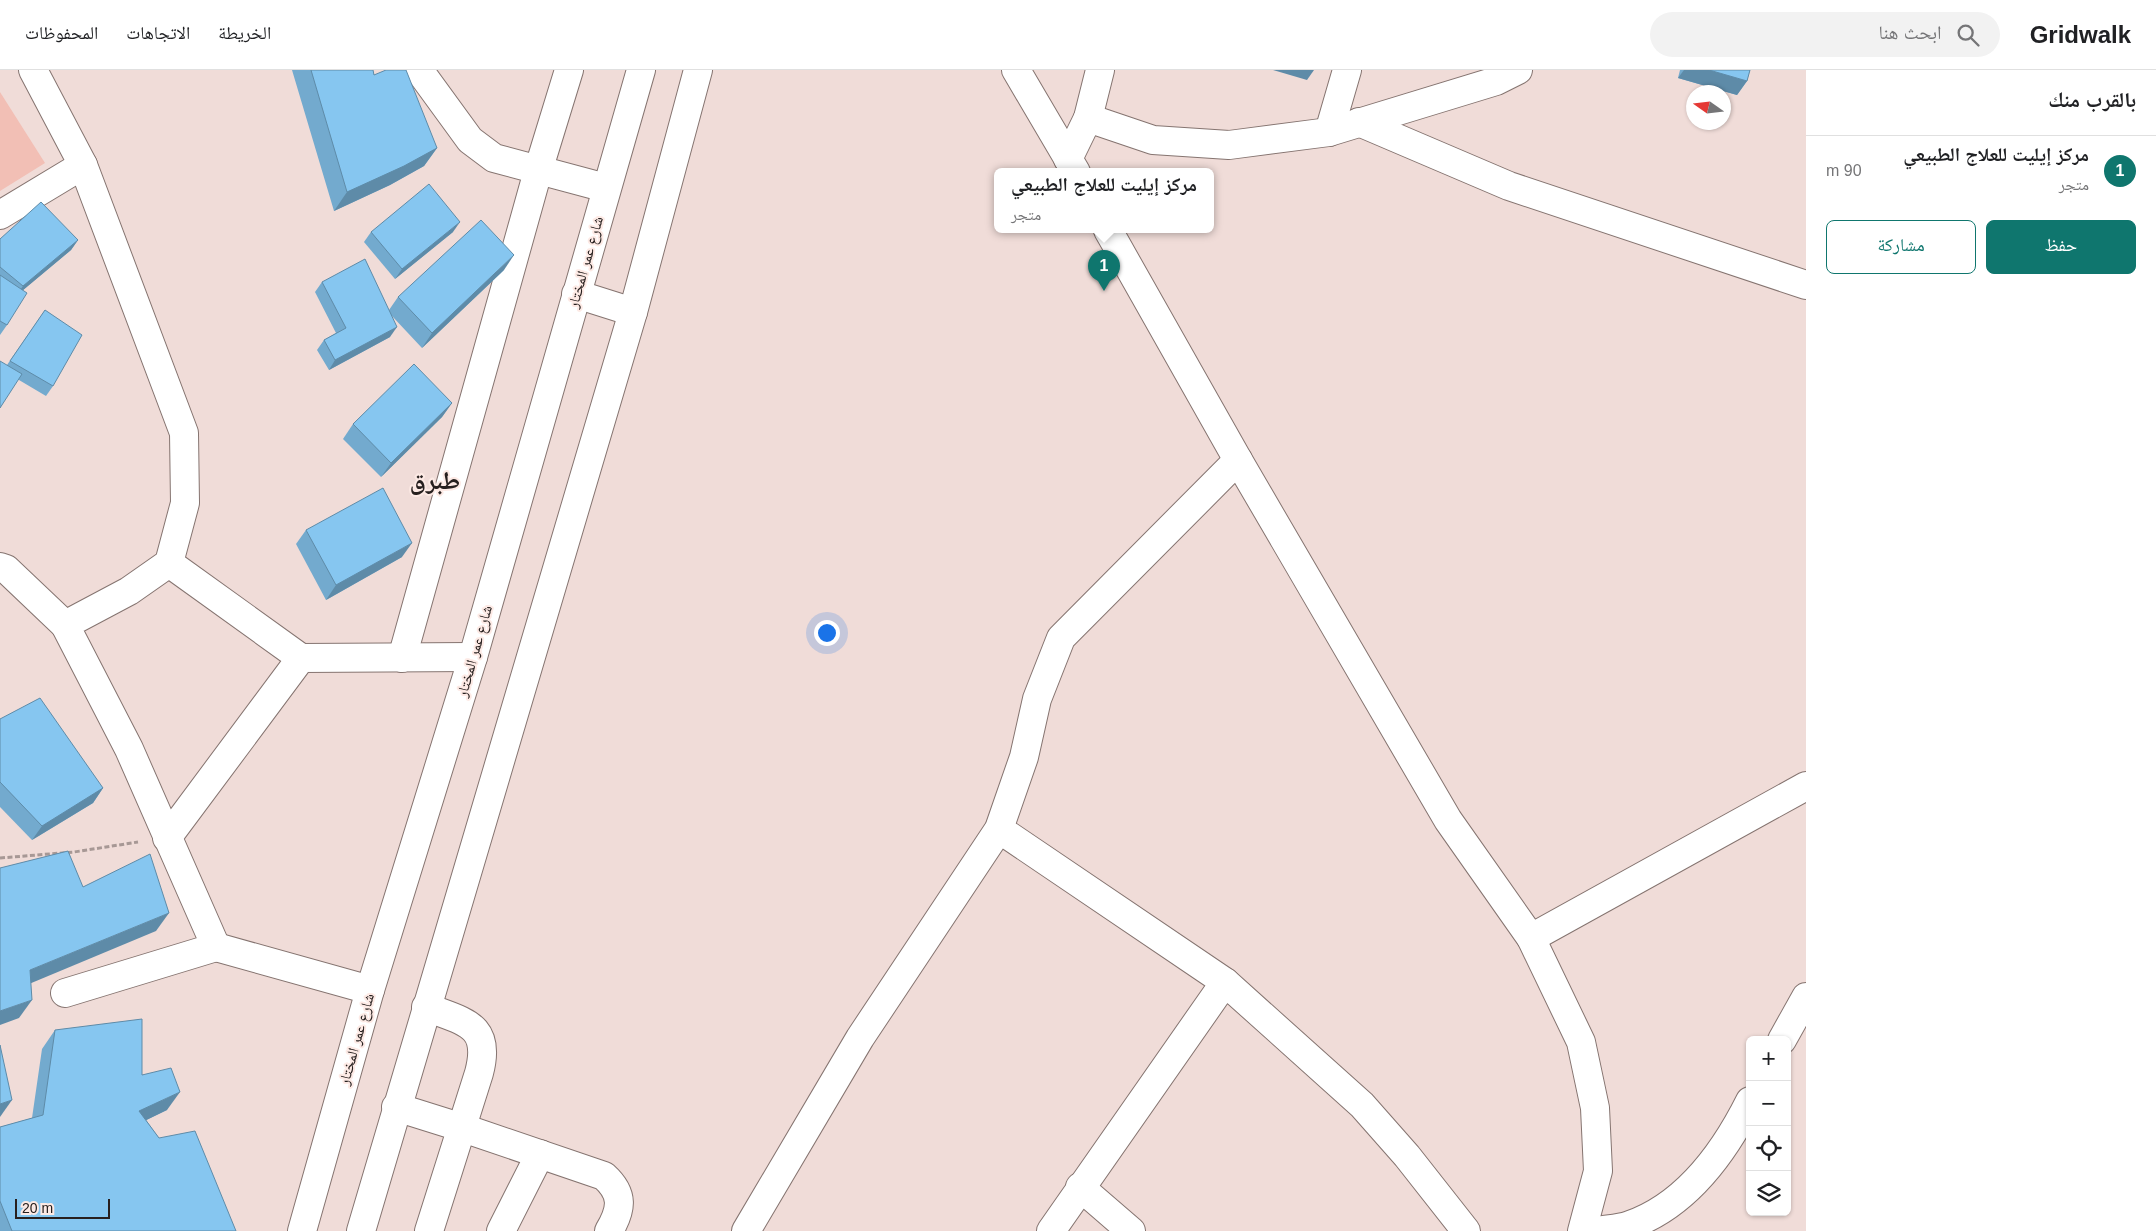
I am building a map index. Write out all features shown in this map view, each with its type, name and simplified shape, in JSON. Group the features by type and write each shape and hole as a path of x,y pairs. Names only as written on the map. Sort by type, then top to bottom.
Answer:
{"street":[{"path":"33,70 83,164 184,433 185,503 169,563 129,591 65,625"},
{"path":"419,70 470,140 494,158 606,188"},
{"path":"402,658 538,171 569,70"},
{"name":"شارع عمر المختار","path":"302,1231 370,990 473,657 640,70"},
{"path":"361,1231 396,1107 632,312 698,70"},
{"path":"1016,70 1072,166"},
{"path":"1072,166 1088,118 1100,70"},
{"path":"1329,132 1347,70"},
{"path":"1088,118 1154,140 1230,145 1329,132 1496,81 1518,70"},
{"path":"1360,122 1509,186 1806,285"},
{"path":"0,215 83,164"},
{"path":"1110,233 1238,460 1448,820 1531,938 1581,1042 1595,1108 1598,1171 1582,1231"},
{"path":"576,294 632,312"},
{"path":"746,1231 860,1038 999,829 1024,756 1037,699 1061,638 1238,460"},
{"path":"169,563 301,658 473,657"},
{"path":"0,567 6,569 65,625 129,749 216,948"},
{"path":"167,838 301,658"},
{"path":"1531,938 1806,786"},
{"path":"999,829 1225,982 1362,1105 1407,1156 1466,1231"},
{"path":"65,993 216,948 370,990"},
{"path":"1051,1231 1225,982"},
{"path":"1784,1036 1806,997"},
{"path":"426,1007 471,1026 478,1033 482,1042 482,1061 463,1128 429,1231"},
{"path":"396,1107 604,1176 613,1184 618,1195 620,1207 617,1219 609,1231"},
{"path":"1596,1231 1629,1226 1664,1208 1700,1178 1735,1130 1746,1109"},
{"path":"502,1231 540,1154"},
{"path":"1080,1187 1131,1231"}],"path":[{"path":"0,858 74,852 167,838"}],"shaded area":[{"path":"0,92 45,163 0,191"}],"building":[{"path":"311,70 373,70 374,75 386,70 406,70 437,148 404,166 347,192"},
{"path":"1709,70 1750,70 1747,81"},
{"path":"429,184 460,222 402,269 371,232"},
{"path":"41,202 78,240 23,286 0,267 0,239"},
{"path":"481,220 514,255 432,333 398,297"},
{"path":"365,259 397,327 335,360 324,340 346,328 322,282"},
{"path":"0,275 27,293 7,325 0,321"},
{"path":"45,310 82,335 53,386 10,361"},
{"path":"0,361 22,374 0,408"},
{"path":"414,364 452,403 391,463 353,424"},
{"path":"383,488 412,543 336,585 306,530"},
{"path":"40,698 103,788 42,826 0,782 0,719"},
{"path":"68,851 83,887 150,854 169,913 30,970 32,1000 0,1011 0,868"},
{"path":"142,1019 142,1075 171,1068 180,1092 139,1111 159,1138 195,1131 236,1231 12,1231 0,1201 0,1127 43,1115 55,1030"},
{"path":"0,1045 12,1100 0,1104"}],"place":[{"name":"مركز إيليت للعلاج الطبيعي","path":"1104,291"}],"district":[{"name":"طبرق","path":"435,480"}]}
